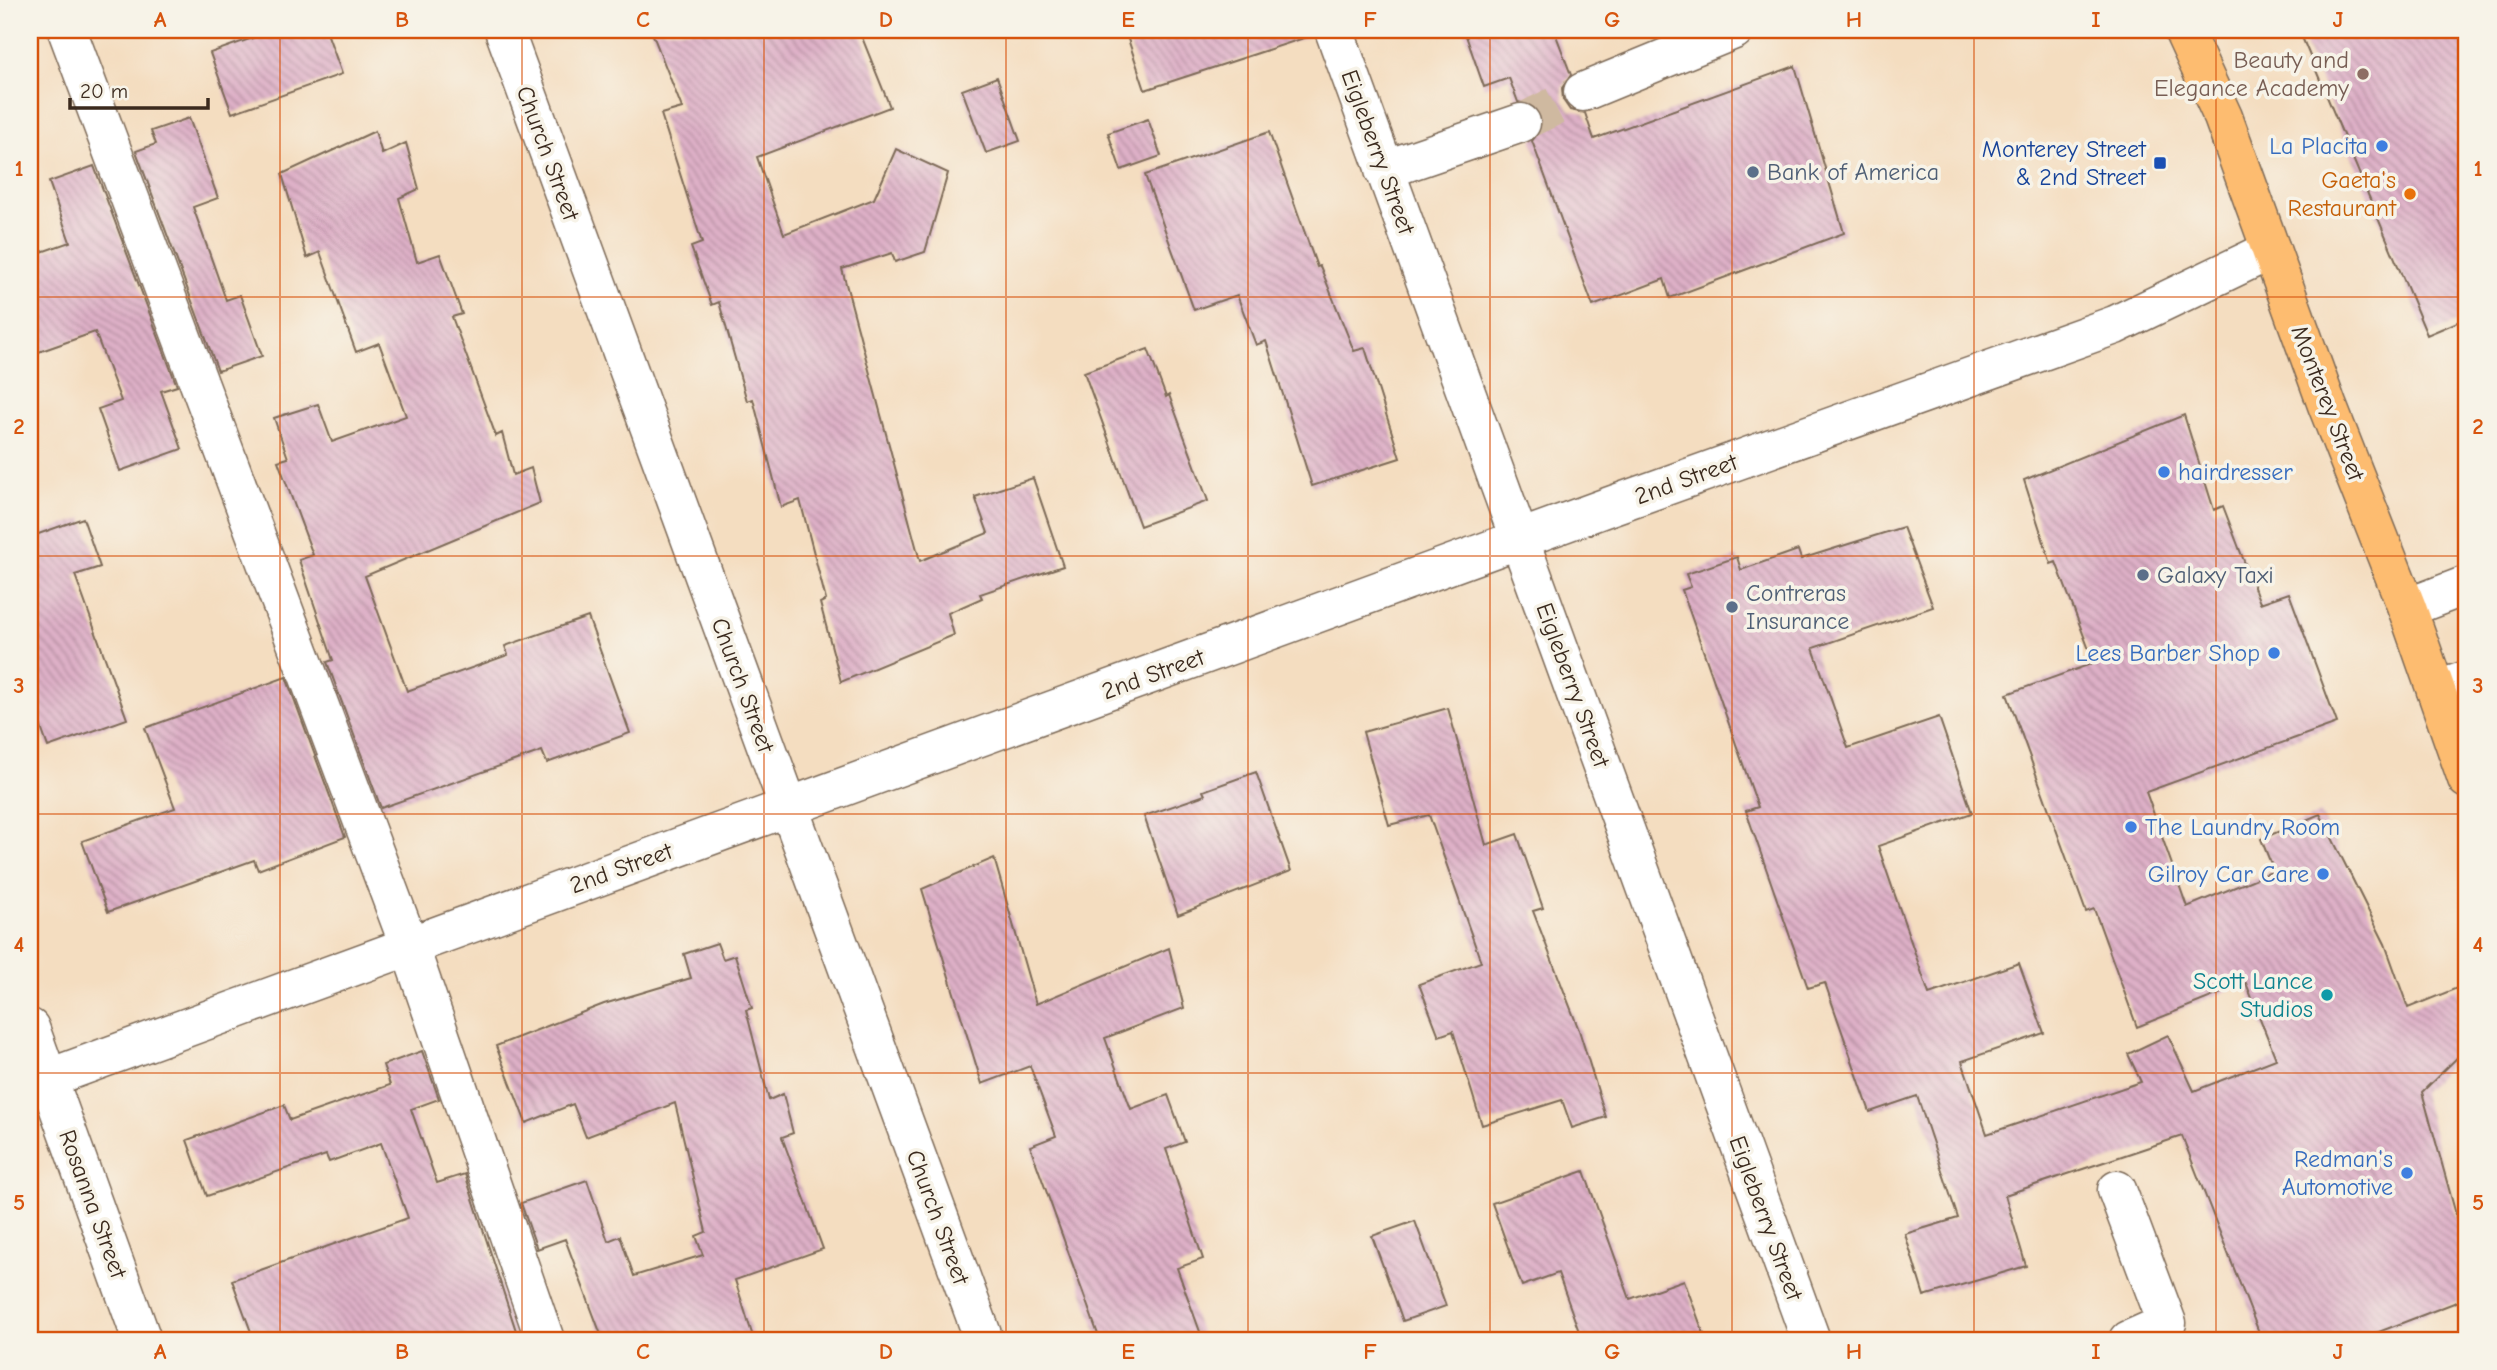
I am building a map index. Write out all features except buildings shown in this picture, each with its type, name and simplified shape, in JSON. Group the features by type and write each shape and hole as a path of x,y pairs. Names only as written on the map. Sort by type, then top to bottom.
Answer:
{"main road":[{"name":"Monterey Street","path":"2183,30 2223,117 2327,405 2407,608 2452,685 2467,779"}],"street":[{"path":"67,30 409,945 545,1340"},
{"name":"Church Street","path":"504,30 984,1340"},
{"name":"Eigleberry Street","path":"1334,30 1811,1340"},
{"path":"1583,92 1734,30"},
{"path":"1384,170 1521,123"},
{"name":"2nd Street","path":"39,1081 2115,326 2271,250"},
{"path":"2407,608 2467,585"},
{"name":"Rosanna Street","path":"30,1028 39,1081 142,1340"},
{"path":"2117,1190 2167,1323 2129,1340"}],"tunnel":[{"path":"1521,123 1583,92"}],"place":[{"name":"Beauty and Elegance Academy","path":"2363,74"},
{"name":"La Placita","path":"2382,146"},
{"name":"Monterey Street & 2nd Street","path":"2160,163"},
{"name":"Bank of America","path":"1753,172"},
{"name":"Gaeta's Restaurant","path":"2410,194"},
{"name":"hairdresser","path":"2164,472"},
{"name":"Galaxy Taxi","path":"2143,575"},
{"name":"Contreras Insurance","path":"1732,607"},
{"name":"Lees Barber Shop","path":"2274,653"},
{"name":"The Laundry Room","path":"2131,827"},
{"name":"Gilroy Car Care","path":"2323,874"},
{"name":"Scott Lance Studios","path":"2327,995"},
{"name":"Redman's Automotive","path":"2407,1173"}]}
